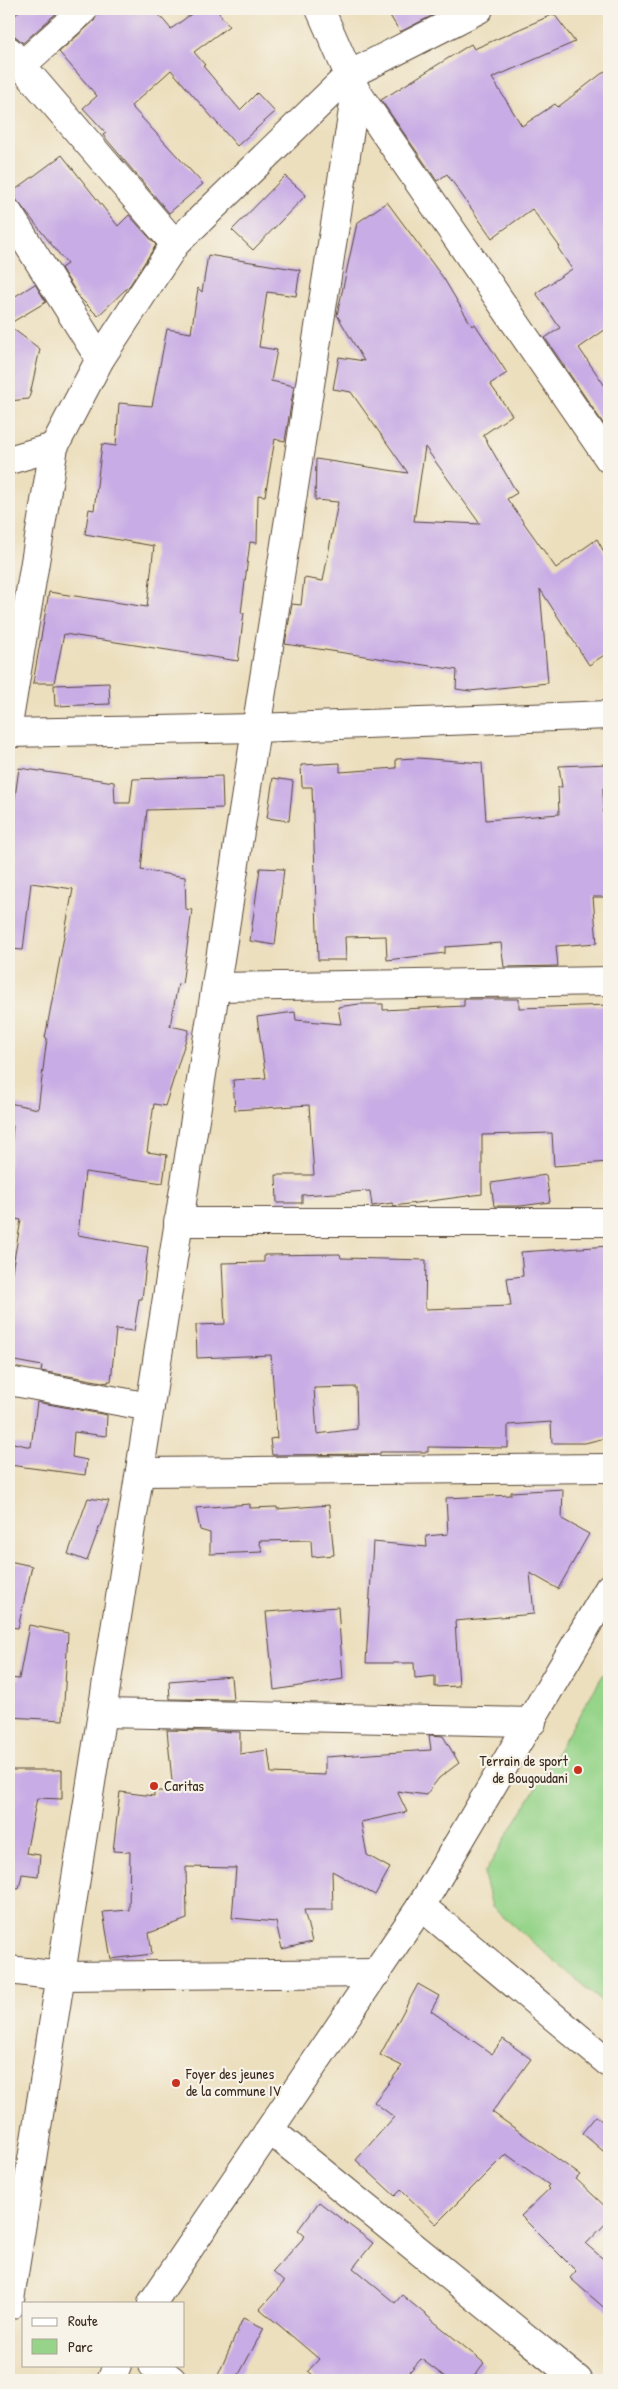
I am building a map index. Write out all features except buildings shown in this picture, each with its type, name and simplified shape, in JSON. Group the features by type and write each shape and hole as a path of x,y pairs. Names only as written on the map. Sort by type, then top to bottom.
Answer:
{"street":[{"path":"84,9 15,59 174,244"},
{"path":"320,9 352,83 609,459"},
{"path":"9,719 54,446 100,359 174,244 352,83 479,9"},
{"path":"9,2306 216,988 352,83"},
{"path":"9,214 100,359"},
{"path":"9,460 54,446"},
{"path":"9,733 256,728 609,715"},
{"path":"216,988 609,981"},
{"path":"178,1222 609,1222"},
{"path":"9,1381 150,1407"},
{"path":"140,1472 609,1468"},
{"path":"153,2302 421,1906 532,1722 609,1588"},
{"path":"102,1713 532,1722"},
{"path":"421,1906 609,2063"},
{"path":"9,1970 60,1976 377,1973"},
{"path":"270,2130 578,2380"},
{"path":"111,2380 116,2366"},
{"path":"154,2366 172,2380"}],"green space":[{"name":"Terrain de sport de Bougoudani","path":"609,1665 609,2008 492,1907 484,1874"}],"place":[{"name":"Terrain de sport de Bougoudani","path":"578,1770"},
{"name":"Caritas","path":"154,1786"},
{"name":"Foyer des jeunes de la commune IV","path":"176,2083"}]}
